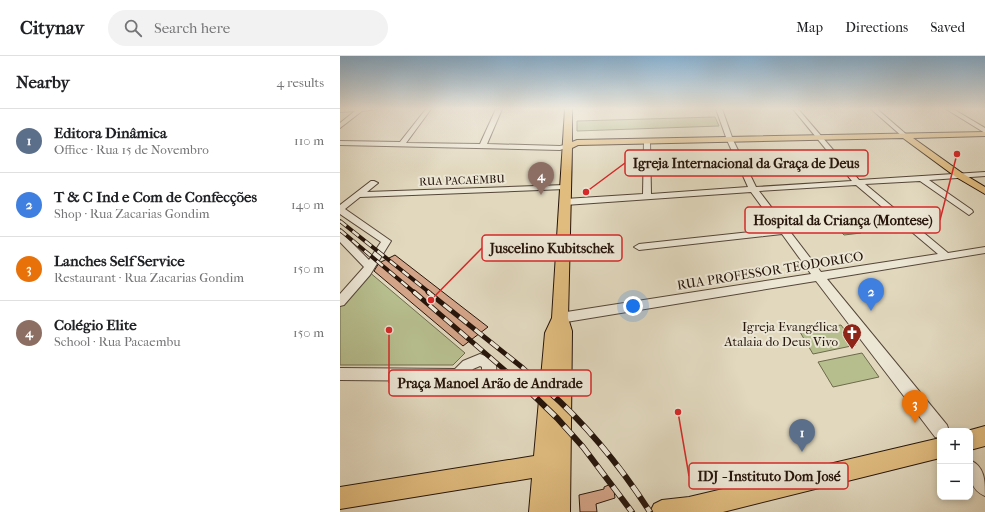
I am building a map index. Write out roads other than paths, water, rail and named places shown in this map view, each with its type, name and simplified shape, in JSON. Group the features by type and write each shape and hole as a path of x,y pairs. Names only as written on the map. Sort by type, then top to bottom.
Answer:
{"main road":[{"path":"541,512 552,464 564,332 560,318 568,130"},
{"path":"568,146 577,143 985,134"},
{"path":"905,136 959,175 985,191"},
{"path":"973,439 985,436"},
{"path":"662,512 689,509 937,449"},
{"path":"340,498 552,464"},
{"path":"552,464 558,512"}],"street":[{"path":"402,144 413,130"},
{"path":"483,146 490,130"},
{"path":"726,130 753,189 786,231 819,277 940,428"},
{"path":"813,130 858,182 946,256"},
{"path":"898,130 905,136"},
{"path":"647,142 647,196"},
{"path":"340,143 560,148 568,146"},
{"path":"565,202 985,174"},
{"path":"922,178 970,212"},
{"path":"340,302 369,266 386,241 340,209 374,183"},
{"name":"RUA PACAEMBU","path":"360,195 565,187"},
{"path":"639,247 786,231"},
{"path":"340,236 369,266"},
{"name":"RUA PROFESSOR TEODORICO","path":"560,318 985,250"},
{"path":"340,374 458,375"},
{"path":"973,472 985,487"}],"railway":[{"path":"340,221 430,293"},
{"path":"340,230 415,293"},
{"path":"414,292 528,390"},
{"path":"428,292 523,368 547,390"},
{"path":"527,389 557,418 583,447 632,512"},
{"path":"546,389 589,431 615,463 650,512"}],"place":[{"name":"Hospital da Criança (Montese)","path":"957,154"},
{"name":"Igreja Internacional da Graça de Deus","path":"586,192"},
{"name":"Colégio Elite","path":"541,195"},
{"name":"Juscelino Kubitschek","path":"431,300"},
{"name":"T & C Ind e Com de Confecções","path":"871,311"},
{"name":"Praça Manoel Arão de Andrade","path":"389,330"},
{"name":"Igreja Evangélica Atalaia do Deus Vivo","path":"852,350"},
{"name":"IDJ - Instituto Dom José","path":"678,412"},
{"name":"Lanches Self Service","path":"915,423"},
{"name":"Editora Dinâmica","path":"802,452"}]}
